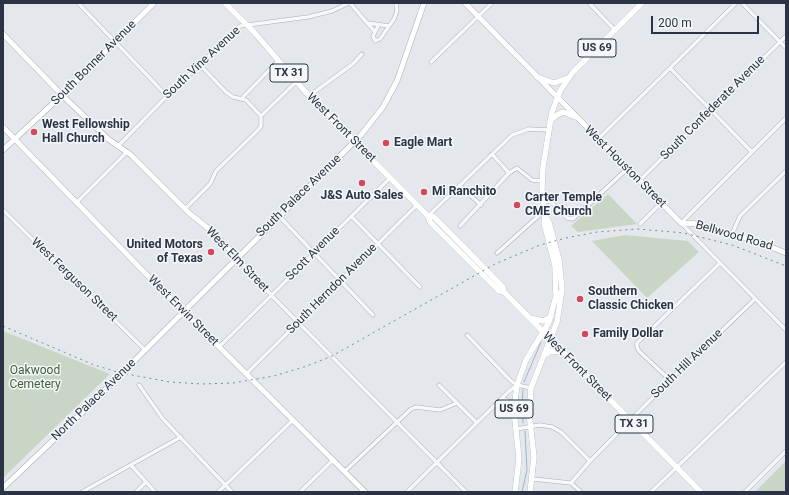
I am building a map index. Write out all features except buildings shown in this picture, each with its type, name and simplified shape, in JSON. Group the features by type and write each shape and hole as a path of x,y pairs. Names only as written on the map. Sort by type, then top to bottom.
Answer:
{"main road":[{"name":"South Bonner Avenue","path":"3,150 62,95 154,3"},
{"name":"West Front Street","path":"225,3 309,96 428,216 434,217 487,270 503,287 504,292 550,340 702,492"},
{"name":"South Palace Avenue","path":"183,311 355,142 379,113 394,87 424,3"},
{"name":"West Houston Street","path":"465,3 681,223"},
{"name":"US 69","path":"515,492 519,459 514,403 517,386 526,360 551,317 556,296 555,273 544,223 542,201 542,182 550,121 557,98 568,78 642,3"},
{"name":"West Elm Street","path":"3,34 62,95 108,139 127,152 237,257"},
{"path":"537,77 554,83 568,78"},
{"path":"550,121 563,112 576,117"},
{"name":"West Erwin Street","path":"3,127 183,311 365,492"},
{"name":"US 69","path":"530,492 533,480 534,457 529,406 531,388 550,340 560,307 562,281 556,248 549,222 544,214"},
{"name":"Bellwood Road","path":"681,223 700,224 786,253"},
{"name":"North Palace Avenue","path":"4,488 183,311"},
{"path":"530,318 543,321 551,317"},
{"path":"543,357 551,351 563,352"}],"street":[{"path":"78,3 167,96"},
{"path":"349,3 375,32"},
{"name":"South Vine Avenue","path":"118,146 237,28 246,25 276,23 308,17 332,11 349,3"},
{"path":"378,26 373,38 375,41 378,40 395,16 396,3"},
{"path":"431,62 492,3"},
{"path":"589,3 615,30"},
{"path":"598,139 736,3"},
{"path":"742,3 786,48"},
{"path":"365,22 378,26 389,26"},
{"name":"South Confederate Avenue","path":"639,181 786,36"},
{"path":"309,96 354,63 362,54"},
{"path":"241,99 278,61"},
{"path":"199,64 226,92 233,97 246,100 261,116"},
{"path":"670,68 752,152"},
{"path":"185,209 210,184 216,172 258,130 261,116 296,82"},
{"path":"681,223 786,118"},
{"path":"428,216 510,137 518,132 531,129 549,130"},
{"path":"76,202 127,152"},
{"path":"492,154 509,172"},
{"path":"460,226 480,206 509,172 516,168 532,180 542,182"},
{"path":"542,201 554,205 571,220 628,169"},
{"path":"732,234 740,216 786,171"},
{"name":"Scott Avenue","path":"219,347 390,178"},
{"path":"460,186 480,206"},
{"path":"640,224 661,203"},
{"name":"South Herndon Avenue","path":"246,374 417,204"},
{"name":"West Ferguson Street","path":"3,210 145,350"},
{"path":"497,253 544,214"},
{"path":"279,216 373,315"},
{"path":"351,216 420,287"},
{"name":"West Houston Street","path":"681,223 786,330"},
{"name":"West Elm Street","path":"237,257 272,296 466,492"},
{"path":"670,380 639,351 637,343 720,263"},
{"name":"South Hill Avenue","path":"571,482 670,380 755,299"},
{"path":"466,335 517,386 531,388"},
{"path":"651,492 786,362"},
{"path":"139,385 163,419 232,492"},
{"path":"439,385 476,422"},
{"path":"406,492 476,422 517,386"},
{"path":"502,398 514,403"},
{"path":"344,472 397,421 413,408 440,410 457,403"},
{"path":"218,492 292,420"},
{"path":"516,430 531,426 548,426 557,429 590,461"},
{"path":"82,492 181,437"},
{"path":"745,492 786,451"},
{"path":"300,492 333,460"},
{"path":"131,465 155,492"},
{"path":"533,480 571,482 581,492"},
{"path":"136,492 146,482"}],"green space":[{"path":"608,194 637,224 578,232 571,226"},
{"path":"625,235 688,241 699,252 647,298 592,241"},
{"name":"Oakwood Cemetery","path":"3,331 110,374 3,478"},
{"path":"786,461 786,492 755,492"}],"waterway":[{"path":"524,382 541,342"},
{"path":"523,390 523,423"},
{"path":"522,492 527,470 525,431"}],"railway":[{"path":"3,326 94,365 121,373 170,382 202,384 233,383 274,376 307,366 332,356 495,264 540,245 566,238 597,232 638,229 684,233 732,245 786,266"}],"place":[{"name":"West Fellowship Hall Church","path":"34,132"},
{"name":"Eagle Mart","path":"386,143"},
{"name":"J&S Auto Sales","path":"362,183"},
{"name":"Mi Ranchito","path":"424,192"},
{"name":"Carter Temple CME Church","path":"517,205"},
{"name":"United Motors of Texas","path":"211,252"},
{"name":"Southern Classic Chicken","path":"580,299"},
{"name":"Family Dollar","path":"585,334"}]}
